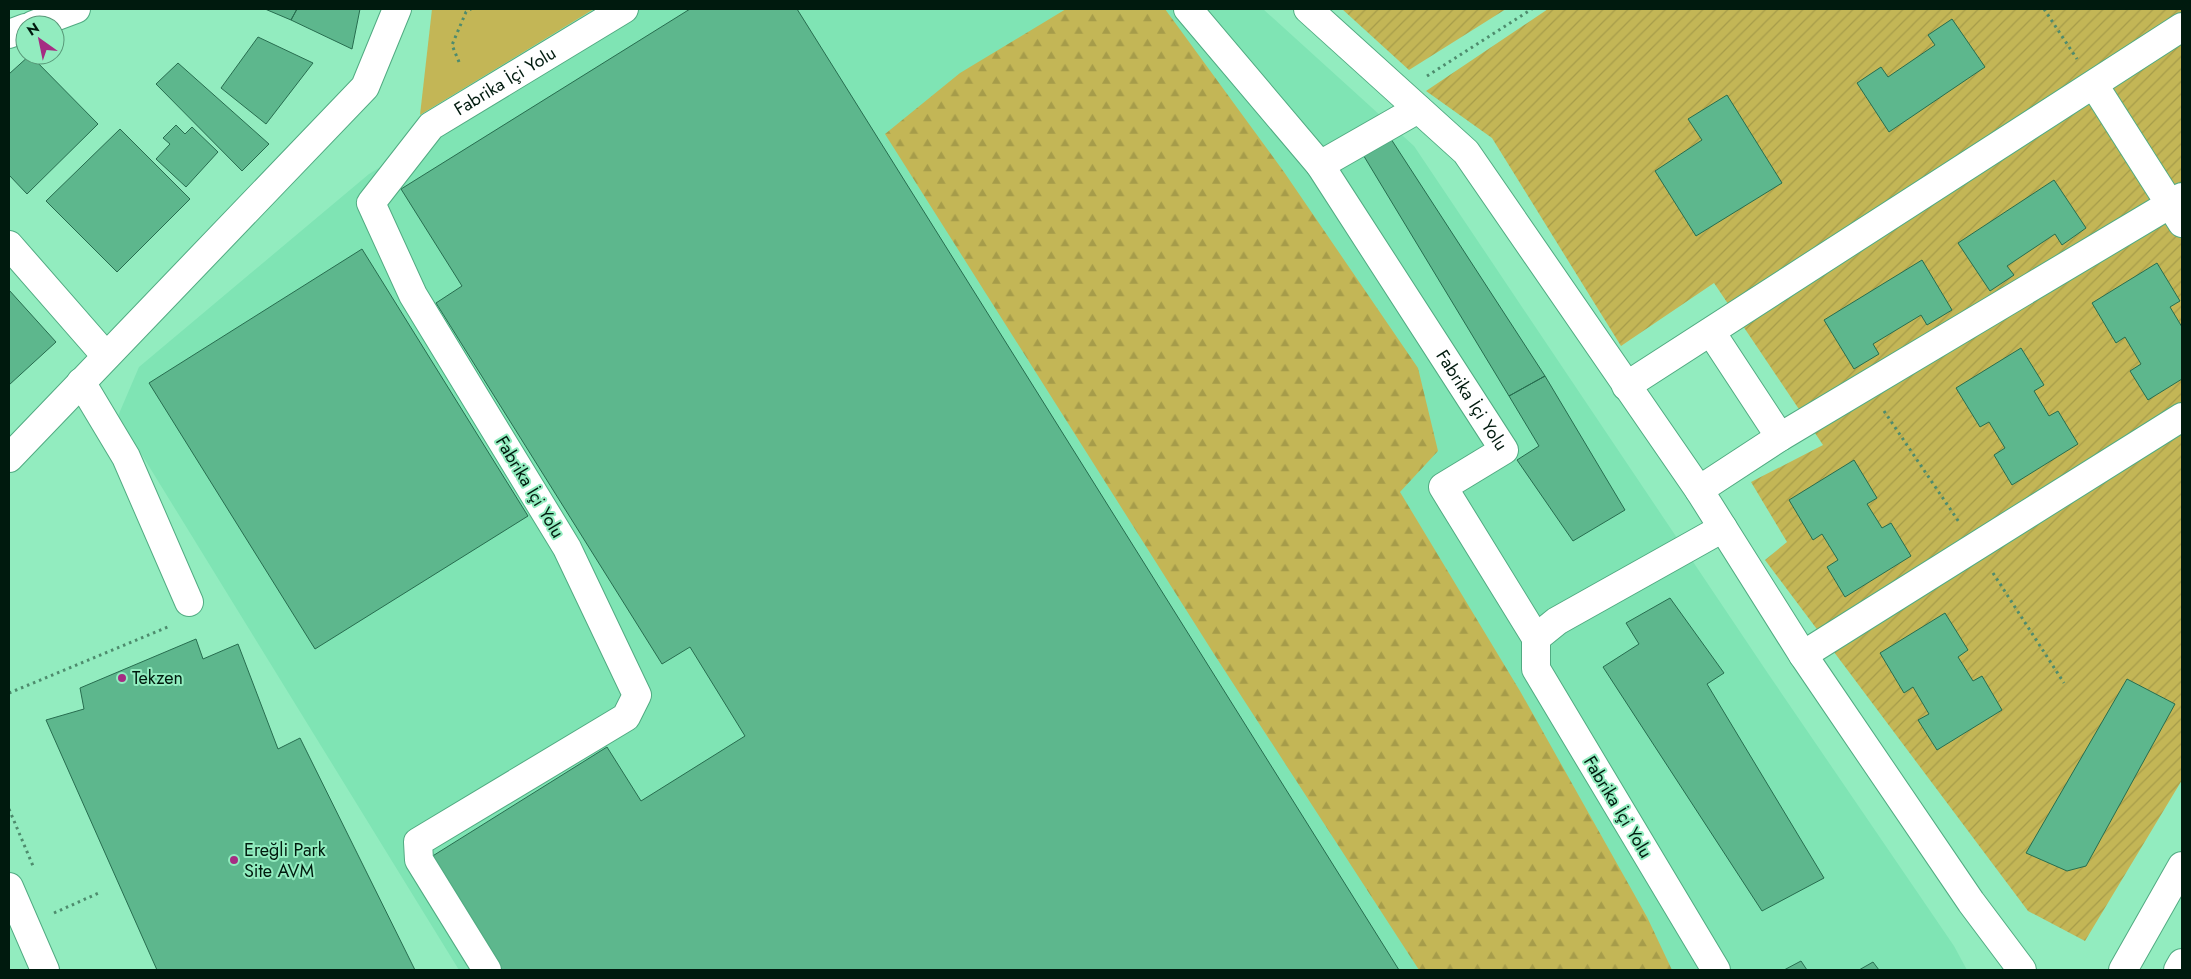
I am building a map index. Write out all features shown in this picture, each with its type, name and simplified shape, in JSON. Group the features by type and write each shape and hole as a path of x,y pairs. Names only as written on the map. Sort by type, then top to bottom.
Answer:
{"street":[{"path":"60,15 76,9"},
{"path":"9,458 365,87 397,9"},
{"name":"Fabrika İçi Yolu","path":"487,970 419,860 418,842 626,717 637,695 567,548 413,295 371,204 431,126 624,9"},
{"name":"Fabrika İçi Yolu","path":"1188,9 1320,165 1504,450 1443,487 1536,638 1536,669 1716,970"},
{"path":"1308,9 1466,152 1698,490 1803,655 1971,902 2022,970"},
{"path":"1626,386 2094,85 2182,26"},
{"path":"1698,490 1780,437 2179,208 2094,85"},
{"path":"1320,165 1409,101"},
{"path":"9,245 106,356"},
{"path":"1711,332 1780,437"},
{"path":"81,382 126,457 183,612"},
{"path":"1803,655 2182,417"},
{"path":"1536,638 1556,621 1723,528"},
{"path":"2124,970 2182,866"},
{"path":"9,887 45,970"},
{"path":"2178,970 2182,963"}],"path":[{"path":"459,62 452,45 466,12 471,9"},
{"path":"1409,101 1532,9"},
{"path":"2044,9 2094,85"},
{"path":"9,693 183,612"},
{"path":"53,913 101,892"}],"shaded area":[{"path":"639,9 1263,9 1414,146 1769,675 1954,946 1967,970 459,970 118,416 139,367 369,174"}],"green space":[{"path":"432,9 594,9 420,115"},
{"path":"1066,9 1165,9 1284,172 1418,368 1438,451 1400,492 1520,691 1647,917 1672,970 1419,970 1214,654 885,134 960,73"},
{"path":"1342,9 1506,9 1409,70"},
{"path":"1548,9 2182,9 2182,780 2085,941 2028,911 1765,560 1787,542 1751,482 1823,445 1714,283 1621,346 1492,138 1426,91"}],"building":[{"path":"265,9 297,9 291,20"},
{"path":"297,9 360,9 352,49 291,20"},
{"path":"690,9 797,9 1399,970 502,970 431,857 607,747 641,801 745,736 690,647 662,664 436,303 462,286 401,189"},
{"path":"1952,19 1985,67 1889,132 1857,83 1881,67 1888,77 1935,45 1928,35"},
{"path":"258,37 313,63 266,124 221,88"},
{"path":"178,63 269,144 242,171 156,84"},
{"path":"19,65 40,65 98,124 27,194 9,175 9,74"},
{"path":"1727,95 1782,183 1696,236 1655,171 1702,140 1688,119"},
{"path":"176,125 185,134 192,127 218,152 186,187 156,159 170,144 163,138"},
{"path":"120,129 190,199 117,272 46,201"},
{"path":"1391,139 1545,376 1509,396 1362,153"},
{"path":"2054,180 2086,228 2062,245 2055,234 2007,266 2014,275 1990,291 1958,243"},
{"path":"362,249 528,516 315,649 149,383"},
{"path":"1922,260 1952,310 1927,325 1921,315 1873,344 1879,354 1854,369 1824,320"},
{"path":"2157,263 2180,301 2170,307 2182,327 2182,379 2148,400 2130,371 2141,364 2125,337 2116,343 2092,303"},
{"path":"9,290 56,342 9,385"},
{"path":"2021,348 2044,385 2034,391 2049,416 2058,411 2078,444 2012,485 1994,455 2005,448 1989,422 1980,427 1956,388"},
{"path":"1545,376 1625,510 1573,541 1517,460 1539,446 1509,396"},
{"path":"1854,460 1877,498 1867,504 1882,528 1891,523 1911,556 1845,597 1827,567 1838,560 1822,534 1813,540 1789,500"},
{"path":"1670,598 1724,673 1707,684 1824,878 1762,911 1603,667 1639,644 1626,623"},
{"path":"1945,613 1968,650 1958,657 1973,681 1982,676 2002,710 1937,750 1918,720 1929,714 1913,687 1904,693 1880,653"},
{"name":"Ereğli Park Site AVM","path":"196,639 203,659 238,644 278,749 300,738 415,970 157,970 46,720 84,709 80,688"},
{"path":"2127,679 2175,704 2086,866 2067,871 2026,853"},
{"path":"1801,961 1807,970 1784,970"},
{"path":"1873,962 1879,970 1859,970"}],"place":[{"name":"Tekzen","path":"122,678"},
{"name":"Ereğli Park Site AVM","path":"234,860"}]}
